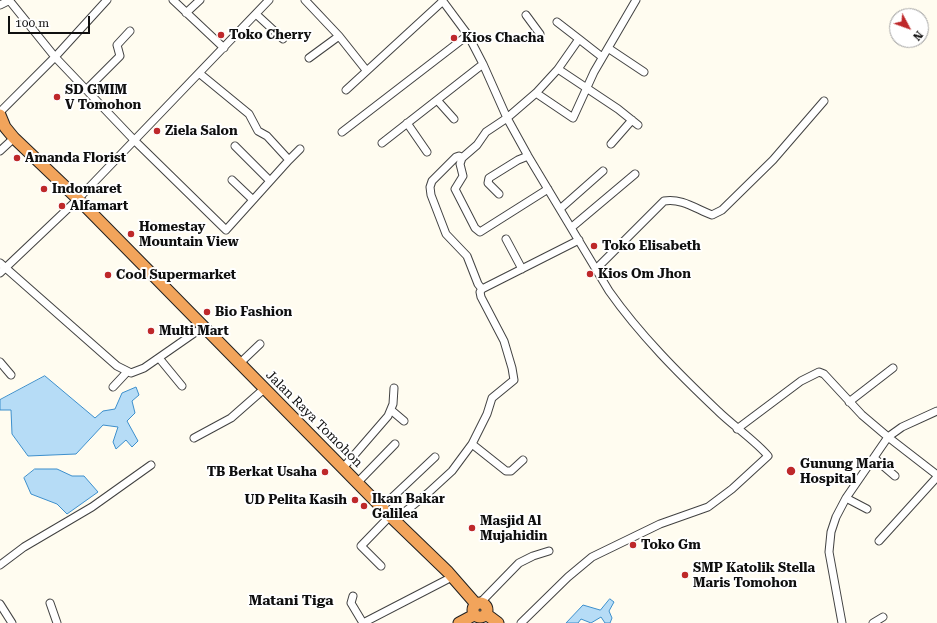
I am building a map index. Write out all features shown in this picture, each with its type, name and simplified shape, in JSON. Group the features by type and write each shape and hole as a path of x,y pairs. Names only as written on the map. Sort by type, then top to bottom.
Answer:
{"highway":[{"name":"Jalan Raya Tomohon","path":"0,116 5,127 14,138 78,199 357,483 452,577 477,607"},
{"path":"477,607 479,618 486,614 498,623"},
{"path":"461,622 477,607"}],"street":[{"path":"0,5 10,0 55,57 134,140 226,230 252,199 300,149"},
{"path":"0,112 55,57 107,0"},
{"path":"173,0 224,48"},
{"path":"186,13 200,0"},
{"path":"203,327 138,371 131,373 127,372 117,366 2,268 78,199 269,0"},
{"path":"305,0 339,36 366,70"},
{"path":"536,93 573,118 602,57 636,0"},
{"path":"346,90 366,70 443,1 468,36 483,64 507,118 528,156 572,227 609,291 632,322 689,383 737,429 768,456 732,489 708,507 664,522 592,558 568,577 521,623"},
{"path":"256,15 282,39"},
{"path":"526,15 540,34"},
{"path":"557,22 602,57"},
{"path":"86,90 118,58 120,55 117,45 130,31"},
{"path":"309,58 339,36"},
{"path":"342,132 468,36"},
{"path":"548,189 480,232 475,228 456,191 456,186 463,176 460,164 462,158 477,145 486,132 507,118 536,93 558,69 579,39"},
{"path":"608,48 644,72"},
{"path":"382,143 483,64"},
{"path":"558,69 618,109 635,123 611,144"},
{"path":"199,73 249,114 258,131 267,136 289,160"},
{"path":"437,100 454,119"},
{"path":"596,269 664,201 670,200 686,203 712,215 722,210 773,160 824,101"},
{"path":"407,123 427,152"},
{"path":"0,151 14,138"},
{"path":"235,146 270,181"},
{"path":"462,158 459,156 456,157 435,176 430,187 431,195 446,234 467,256 478,284 482,289"},
{"path":"499,194 488,183 489,178 518,160 528,156"},
{"path":"560,209 603,171"},
{"path":"572,227 634,174"},
{"path":"232,180 252,199"},
{"path":"506,239 522,269"},
{"path":"381,566 362,548 361,545 393,519 401,515 452,471 472,444 487,414 492,398 511,384 514,377 504,341 481,297 480,292 482,289 579,240"},
{"path":"240,364 260,344"},
{"path":"159,358 182,386"},
{"path":"0,362 11,375"},
{"path":"849,402 893,368"},
{"path":"113,387 127,372"},
{"path":"737,429 801,381 817,372 824,374 849,402 888,437 937,476 879,541"},
{"path":"343,468 381,426 391,410 394,388"},
{"path":"194,438 232,418 264,389"},
{"path":"391,410 404,421"},
{"path":"842,623 838,594 829,552 831,532 836,517 846,498 888,437 902,427 937,410"},
{"path":"357,483 395,444"},
{"path":"472,444 506,471 511,471 523,460"},
{"path":"382,507 435,457"},
{"path":"874,458 895,476"},
{"path":"0,565 24,547 92,507 151,465"},
{"path":"846,498 867,509"},
{"path":"477,607 519,563 549,551"},
{"path":"353,596 351,603 363,623 452,577"},
{"path":"50,602 57,623"},
{"path":"0,604 12,623"},
{"path":"873,623 883,617"}],"water":[{"path":"45,376 95,418 103,411 115,409 122,393 136,387 139,395 132,401 135,413 127,421 138,441 132,447 126,440 116,449 113,442 118,427 103,425 76,454 28,456 12,434 11,410 0,410 0,400"},
{"path":"35,469 57,469 72,476 84,476 98,492 67,514 57,504 31,494 24,478"},
{"path":"610,599 614,602 609,611 612,618 610,623 605,623 601,617 591,623 581,619 578,623 566,623 583,605 600,610"}],"place":[{"name":"Toko Cherry","path":"221,35"},
{"name":"Kios Chacha","path":"454,38"},
{"name":"SD GMIM V Tomohon","path":"57,97"},
{"name":"Ziela Salon","path":"157,131"},
{"name":"Amanda Florist","path":"17,158"},
{"name":"Indomaret","path":"44,189"},
{"name":"Alfamart","path":"62,206"},
{"name":"Homestay Mountain View","path":"131,234"},
{"name":"Toko Elisabeth","path":"594,246"},
{"name":"Kios Om Jhon","path":"590,274"},
{"name":"Cool Supermarket","path":"108,275"},
{"name":"Bio Fashion","path":"207,312"},
{"name":"Multi Mart","path":"151,331"},
{"name":"Gunung Maria Hospital","path":"791,471"},
{"name":"TB Berkat Usaha","path":"325,472"},
{"name":"UD Pelita Kasih","path":"355,500"},
{"name":"Ikan Bakar Galilea","path":"364,506"},
{"name":"Masjid Al Mujahidin","path":"472,528"},
{"name":"Toko Gm","path":"633,545"},
{"name":"SMP Katolik Stella Maris Tomohon","path":"685,575"}],"district":[{"name":"Matani Tiga","path":"291,601"}]}
